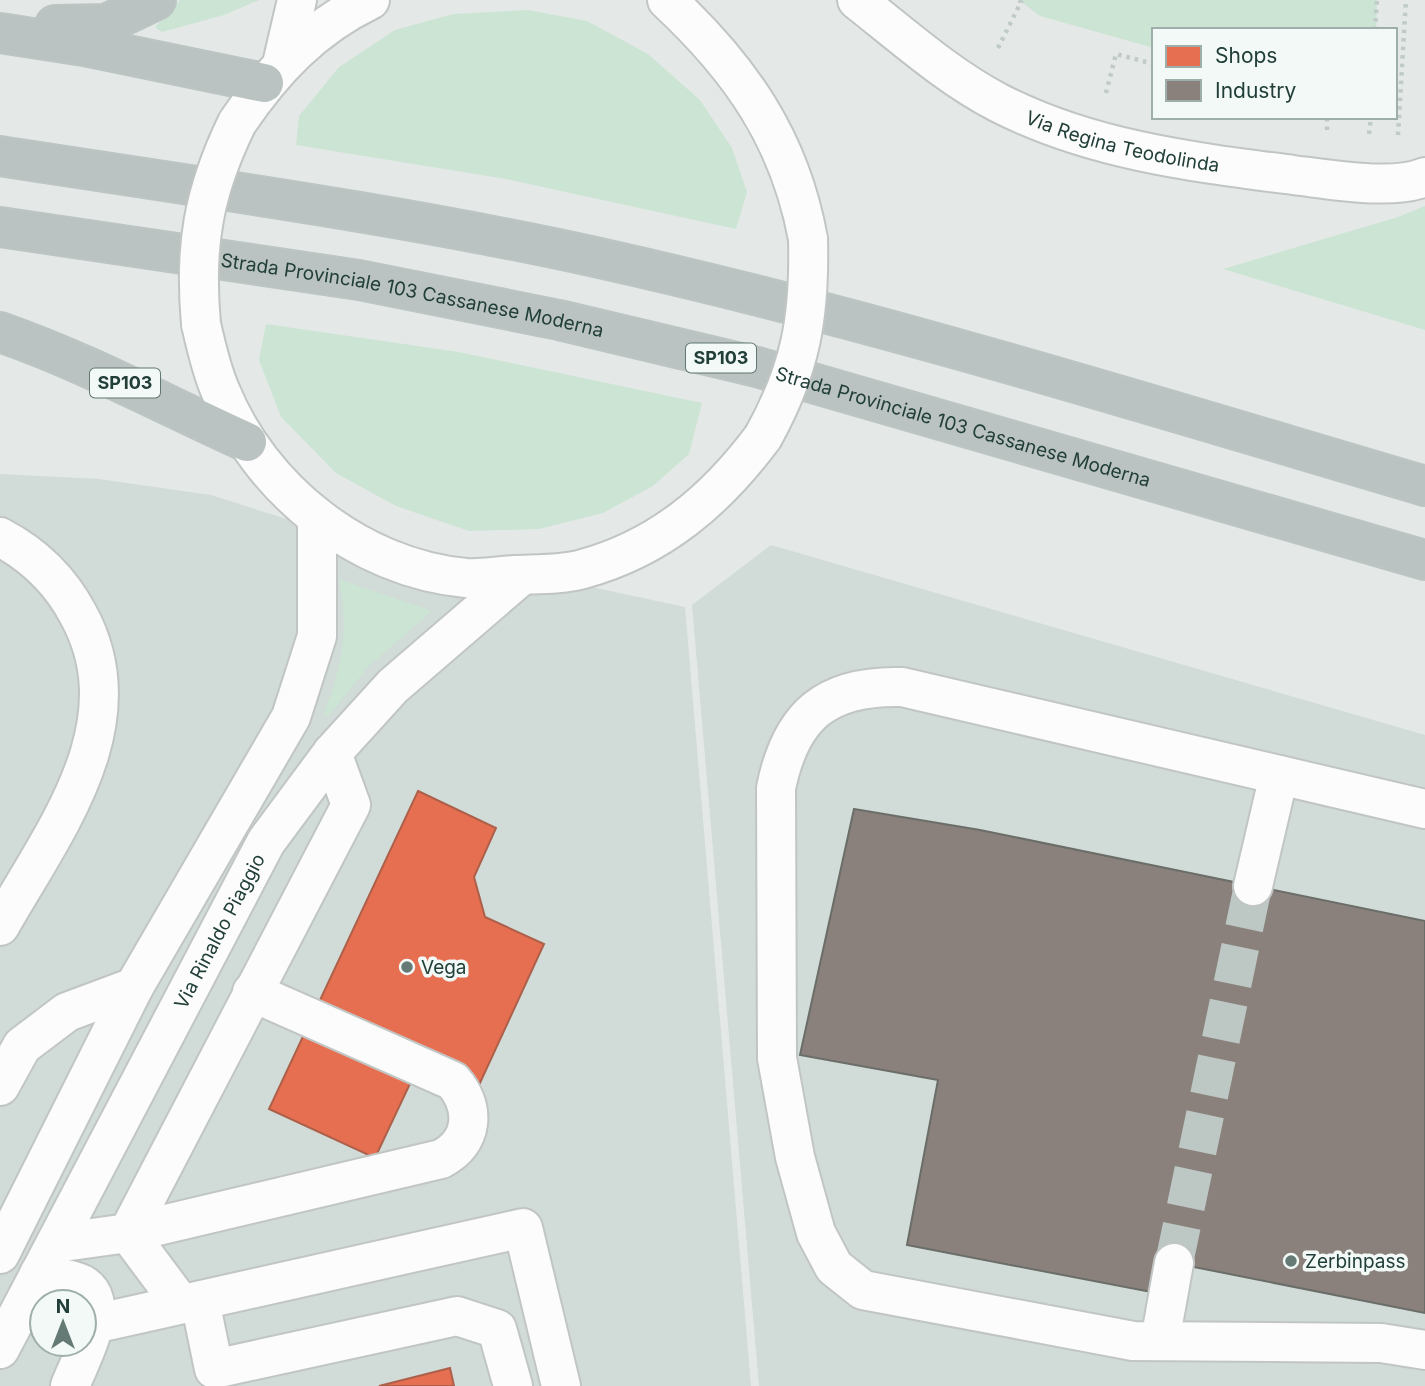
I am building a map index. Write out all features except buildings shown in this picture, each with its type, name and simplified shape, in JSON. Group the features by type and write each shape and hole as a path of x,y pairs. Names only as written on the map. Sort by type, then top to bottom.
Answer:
{"highway":[{"path":"0,27 106,24 156,0"},
{"path":"0,33 273,73"},
{"path":"0,156 291,201 594,257 821,312 1425,486"},
{"name":"Strada Provinciale 103 Cassanese Moderna","path":"0,227 359,280 572,323 757,366 1425,560"},
{"name":"SP103","path":"0,332 142,390 247,442"}],"street":[{"path":"273,73 297,0"},
{"path":"370,0 324,27 273,73 237,123 218,162 200,230 197,281 201,324 220,391 247,442 267,469 317,519 366,547 416,567 467,578 580,570 629,553 668,532 707,503 733,477 763,437 789,386 805,327 809,292 808,239 793,173 771,125 748,92 679,11 636,0"},
{"name":"Via Regina Teodolinda","path":"857,0 946,70 997,102 1045,125 1115,146 1189,161 1339,180 1410,180"},
{"path":"0,1254 134,987 291,718 317,636 317,519"},
{"path":"0,537 39,563 72,602 86,627 95,654 100,703 98,729 84,773 0,926"},
{"name":"Via Rinaldo Piaggio","path":"0,1349 266,842 332,753 393,686 522,575"},
{"path":"1425,809 902,687 872,686 842,693 816,709 796,729 783,754 778,777 777,1058 795,1157 816,1233 834,1268 863,1290 1133,1341 1381,1343 1425,1350"},
{"path":"128,1233 351,805 332,753"},
{"path":"1253,886 1279,775"},
{"path":"0,1086 22,1046 67,1012 134,987"},
{"path":"47,1259 128,1233 441,1159 460,1145 466,1134 468,1105 453,1081 252,992"},
{"path":"98,1323 523,1228 561,1386"},
{"path":"128,1233 190,1303 214,1369 457,1316 497,1329 513,1386"},
{"path":"47,1259 85,1288"},
{"path":"1160,1341 1174,1263"},
{"path":"70,1386 81,1358"}],"path":[{"path":"995,55 1021,2 1019,0"},
{"path":"1375,28 1377,0"},
{"path":"1406,0 1410,180"},
{"path":"1104,98 1116,54 1152,63"}],"shaded area":[{"path":"0,474 99,479 211,495 315,528 685,607 751,1386 0,1386"},
{"path":"771,545 1425,735 1425,1386 759,1386 692,605"}],"green space":[{"path":"180,0 259,0 224,15 162,32 155,27"},
{"path":"1019,0 1377,0 1376,28 1152,28 1152,47 1040,16"},
{"path":"528,10 587,21 648,54 700,100 732,148 747,192 736,229 506,179 296,145 299,116 339,67 395,30 453,14"},
{"path":"1425,206 1425,330 1223,269 1398,217"},
{"path":"266,324 459,352 702,403 689,454 653,486 603,513 539,529 469,531 396,506 336,473 281,417 259,360"},
{"path":"339,579 432,611 369,666 328,716 323,715 335,680 344,632"}],"tunnel":[{"path":"1174,1263 1253,886"}],"place":[{"name":"Vega","path":"407,967"},
{"name":"Zerbinpass","path":"1291,1261"}]}
